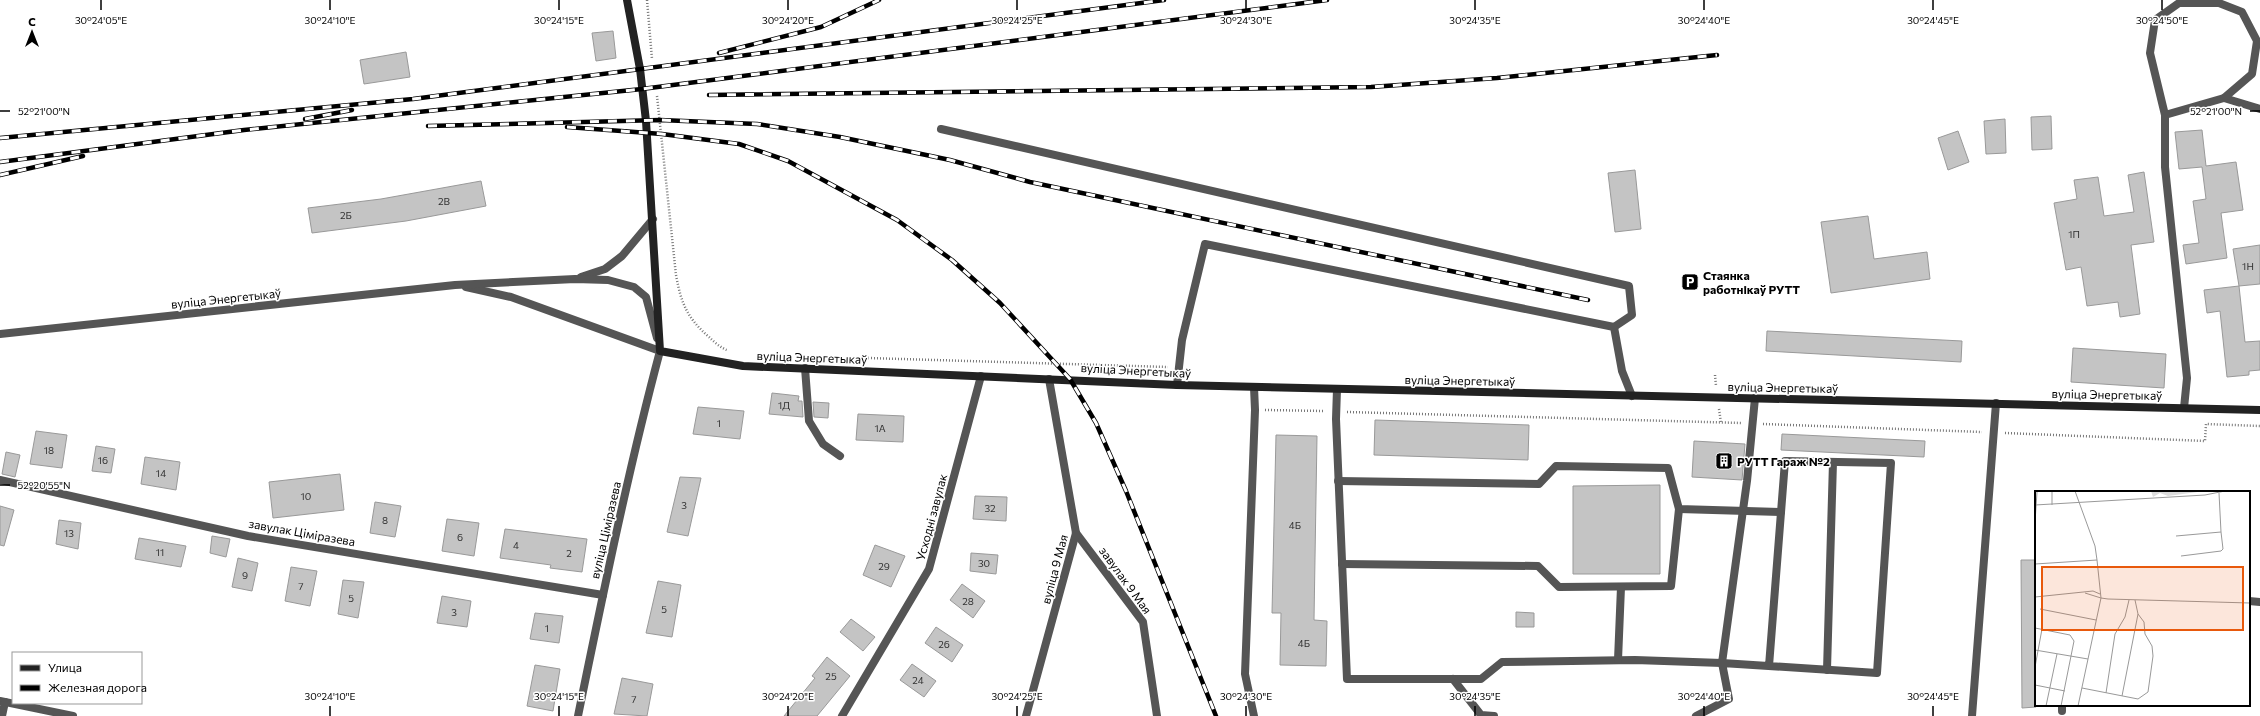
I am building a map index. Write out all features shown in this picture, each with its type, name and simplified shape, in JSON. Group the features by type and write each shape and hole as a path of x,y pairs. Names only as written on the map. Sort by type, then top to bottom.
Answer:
{"main road":[{"path":"627,0 640,69 653,219 660,351"},
{"name":"вуліца Энергетыкаў","path":"660,351 743,366 1177,385 2260,410"}],"street":[{"path":"2165,115 2224,98 2252,74 2257,41 2242,12 2219,3 2179,3 2155,20 2150,53 2165,115 2165,167 2187,378 2184,408"},
{"path":"2224,98 2260,109"},
{"path":"941,129 1629,286 1632,315 1614,327 1206,244 1182,340 1177,385"},
{"path":"575,279 605,269 622,256 653,219"},
{"path":"575,279 608,280 634,287 646,297 660,351"},
{"name":"вуліца Энергетыкаў","path":"0,334 456,285 575,279"},
{"path":"456,285 511,297 660,351"},
{"path":"1614,327 1622,371 1632,396"},
{"name":"вуліца Ціміразева","path":"578,716 603,594 645,407 660,351"},
{"path":"805,368 809,421 823,444 840,456"},
{"name":"Усходні завулак","path":"842,716 929,569 981,376"},
{"name":"вуліца 9 Мая","path":"1026,716 1076,533 1049,379"},
{"path":"1254,387 1255,418 1245,674 1254,716"},
{"path":"1337,389 1336,419 1338,481 1347,679 1481,679 1502,662 1618,660 1722,663 1877,673 1891,463 1785,461 1769,666"},
{"path":"1696,716 1729,699 1722,663 1743,511 1755,398"},
{"path":"1972,716 1996,403"},
{"path":"1827,670 1833,462"},
{"path":"1338,481 1539,484 1556,466 1668,468 1679,510 1670,586 1559,587 1538,566 1342,564"},
{"name":"завулак Ціміразева","path":"0,480 248,536 603,594"},
{"path":"1679,510 1781,512"},
{"name":"завулак 9 Мая","path":"1076,533 1143,622 1157,716"},
{"path":"1618,660 1621,587"},
{"path":"2250,601 2260,602"},
{"path":"1453,679 1481,715 1494,716"},
{"path":"2,716 2,701 12,703"},
{"path":"16,704 73,716"}],"path":[{"path":"647,0 652,67"},
{"path":"656,94 680,299 692,322 724,349 732,351"},
{"path":"865,358 1171,367"}],"building":[{"path":"613,31 616,58 596,61 592,33"},
{"path":"406,52 410,77 364,84 360,60"},
{"path":"2051,116 2052,149 2032,150 2031,117"},
{"path":"2005,119 2006,153 1986,154 1984,121"},
{"path":"2202,130 2206,166 2236,162 2243,210 2221,213 2227,258 2186,264 2183,245 2199,243 2193,201 2206,199 2202,167 2179,169 2175,132"},
{"path":"1958,131 1969,162 1948,170 1938,138"},
{"path":"1635,170 1641,229 1615,232 1608,173"},
{"path":"2144,172 2154,242 2131,245 2140,314 2120,317 2118,302 2087,306 2081,267 2066,270 2054,203 2077,199 2074,180 2098,177 2104,216 2134,212 2128,175"},
{"path":"481,181 486,206 406,221 312,233 308,208 381,199"},
{"path":"1868,216 1874,259 1927,252 1930,279 1831,293 1821,222"},
{"path":"2260,245 2260,284 2239,286 2233,249"},
{"path":"2239,286 2245,342 2260,341 2260,370 2249,371 2249,375 2227,377 2220,311 2207,313 2204,290"},
{"path":"1767,331 1962,341 1961,362 1766,351"},
{"path":"2073,348 2166,354 2164,388 2071,382"},
{"path":"772,393 799,396 798,401 802,401 803,417 769,414"},
{"path":"813,402 829,403 828,418 814,417"},
{"path":"698,407 744,411 740,439 693,434"},
{"path":"858,414 904,416 903,442 856,440"},
{"path":"1375,420 1529,425 1528,460 1374,455"},
{"path":"36,431 67,435 62,468 30,464"},
{"path":"1782,434 1925,441 1924,457 1781,450"},
{"path":"1276,435 1317,436 1314,620 1327,621 1326,666 1280,665 1281,613 1272,613"},
{"name":"РУТТ Гараж №2","path":"1694,441 1745,444 1742,480 1692,477"},
{"path":"96,446 115,449 111,473 92,471"},
{"path":"6,452 20,455 15,477 2,474"},
{"path":"145,457 180,462 176,490 141,484"},
{"path":"340,474 344,510 273,518 269,482"},
{"path":"680,477 701,478 688,536 667,532"},
{"path":"1660,485 1660,574 1573,574 1573,486"},
{"path":"975,496 1007,497 1006,521 973,519"},
{"path":"375,502 401,506 395,537 370,533"},
{"path":"0,506 14,510 4,546 0,545"},
{"path":"447,519 479,523 474,556 442,551"},
{"path":"59,520 81,523 78,549 56,544"},
{"path":"505,529 587,539 582,572 550,568 551,565 500,558"},
{"path":"212,536 230,539 226,557 210,553"},
{"path":"139,538 186,546 181,567 135,559"},
{"path":"875,545 905,556 891,587 863,575"},
{"path":"971,553 998,555 996,574 970,571"},
{"path":"238,558 258,563 252,591 232,587"},
{"path":"2021,560 2035,560 2036,707 2022,708"},
{"path":"291,567 317,571 310,606 285,601"},
{"path":"343,580 364,582 358,618 338,614"},
{"path":"658,581 681,585 672,637 646,633"},
{"path":"962,584 985,601 973,618 950,600"},
{"path":"442,596 471,601 467,627 437,623"},
{"path":"1516,612 1534,613 1534,627 1516,627"},
{"path":"535,613 563,616 559,643 530,639"},
{"path":"851,619 875,637 863,651 840,632"},
{"path":"936,627 963,645 952,662 925,643"},
{"path":"827,657 850,676 817,716 784,716 815,678 812,676"},
{"path":"912,664 936,681 924,697 900,680"},
{"path":"535,665 560,669 553,711 527,706"},
{"path":"622,678 653,684 647,716 614,714"}],"railway":[{"path":"719,53 821,27 879,0"},
{"path":"0,138 413,99 1164,0"},
{"path":"0,162 244,130 642,89 1327,0"},
{"path":"709,95 1371,87 1497,78 1717,55"},
{"path":"305,119 352,110"},
{"path":"428,126 660,120 757,124 840,137 950,160 1030,182 1588,300"},
{"path":"567,127 662,134 739,144 788,161 897,220 952,260 1000,303 1070,379 1096,423 1126,491 1216,716"},
{"path":"0,175 83,156"}],"place":[{"name":"Стаянка работнікаў РУТТ","path":"1690,282"},
{"name":"РУТТ Гараж №2","path":"1724,461"}]}
